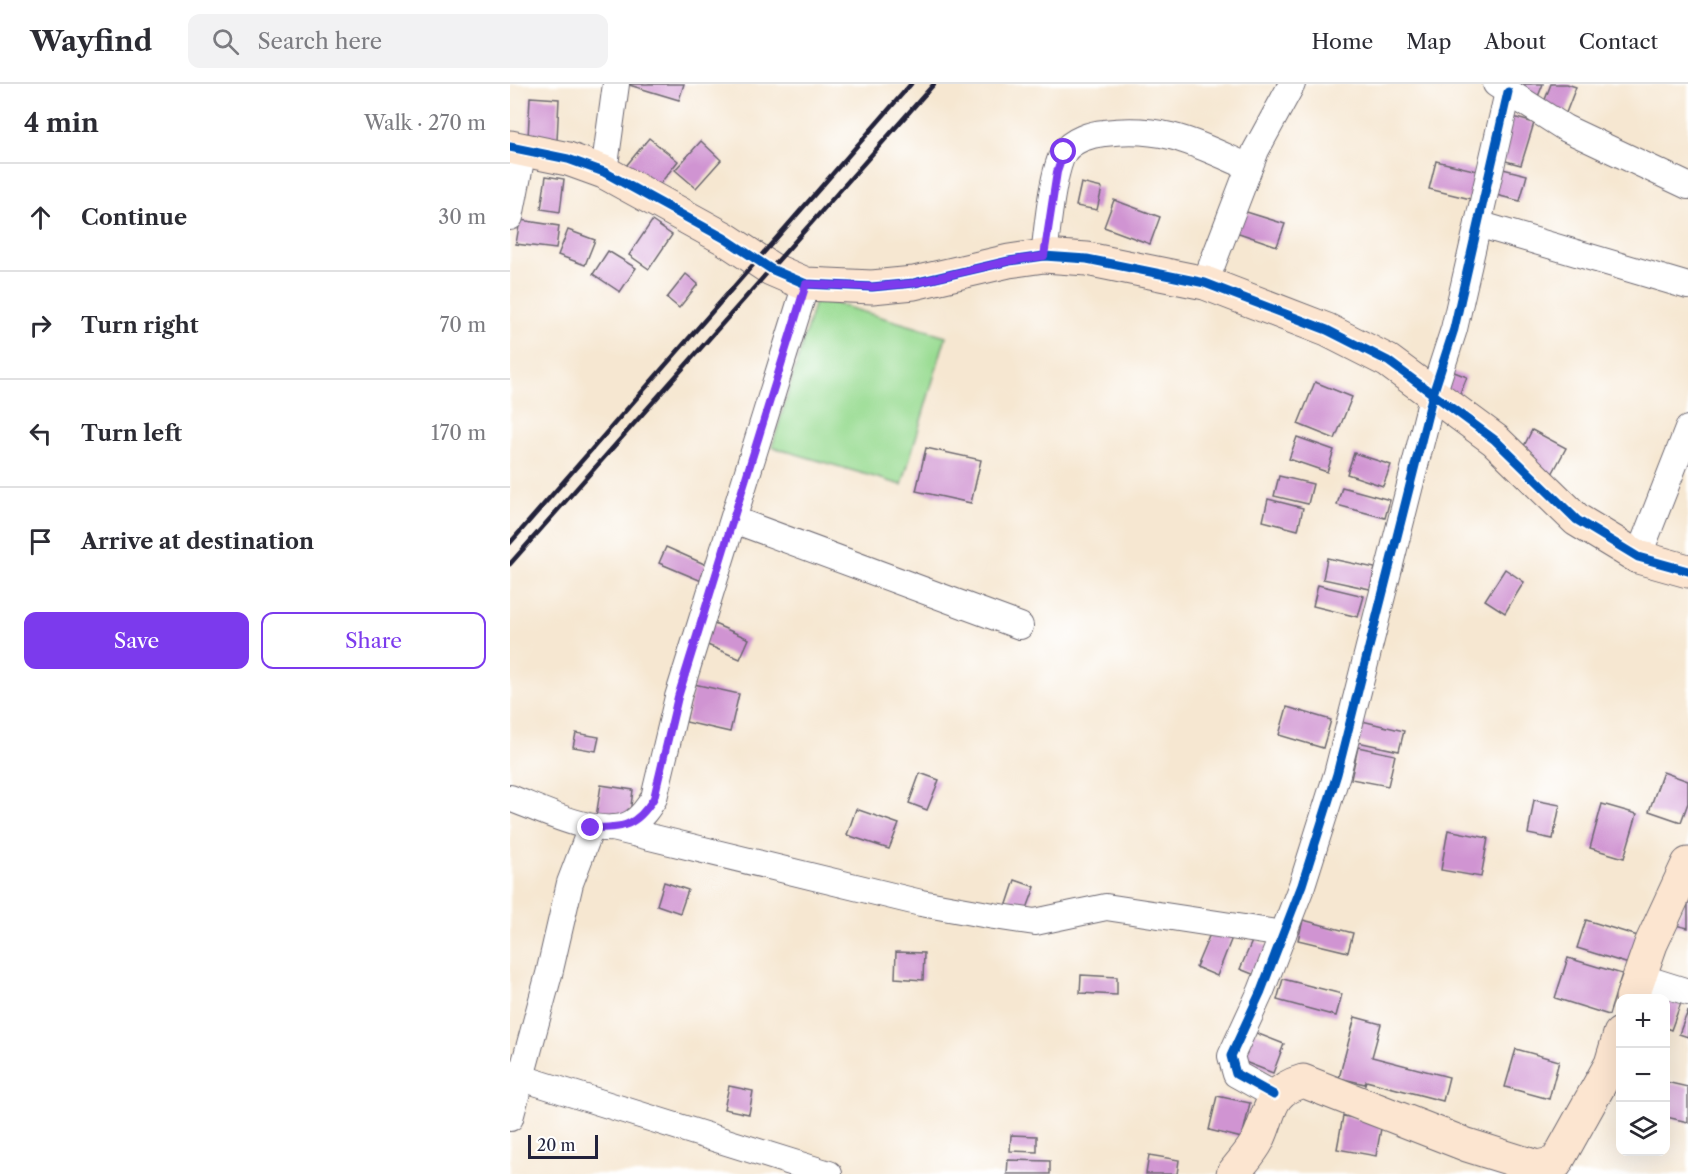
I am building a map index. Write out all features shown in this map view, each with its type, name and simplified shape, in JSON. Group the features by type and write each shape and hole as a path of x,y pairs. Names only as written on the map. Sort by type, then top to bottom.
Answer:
{"street":[{"path":"604,172 616,84"},
{"path":"1205,283 1249,167 1292,84"},
{"path":"1275,1095 1236,1074 1231,1056 1261,991 1283,934 1337,774 1433,394 1454,329 1478,224 1502,88 1600,146 1688,186"},
{"path":"1044,256 1057,172 1064,152 1074,143 1093,134 1128,130 1157,131 1180,137 1249,167"},
{"path":"510,217 516,148 568,159 604,172 724,238 771,269 806,284 872,287 915,283 1009,261 1044,256 1087,259 1205,283 1328,330 1388,361 1495,440 1576,520 1638,557 1688,571"},
{"path":"1478,224 1688,286"},
{"path":"602,828 631,824 645,812 654,798 678,697 806,284"},
{"path":"1638,557 1688,429"},
{"path":"734,520 1020,626"},
{"path":"510,798 602,828 921,903 994,916 1041,922 1106,907 1283,934"},
{"path":"510,1118 570,883 602,828"},
{"path":"1688,864 1651,944 1636,988 1688,992"},
{"path":"1233,1174 1257,1141 1275,1095 1289,1085 1303,1081 1467,1145 1537,1167 1553,1168 1611,1064 1616,1047"},
{"path":"522,1078 829,1174"}],"green space":[{"path":"816,298 946,336 902,485 772,447"}],"building":[{"path":"626,84 684,84 679,100"},
{"path":"1519,84 1543,84 1537,99"},
{"path":"1551,84 1567,84 1576,87 1564,118 1541,110"},
{"path":"530,97 559,99 557,141 528,139"},
{"path":"1510,116 1534,123 1521,165 1498,159"},
{"path":"649,138 678,161 656,189 626,166"},
{"path":"701,141 721,160 696,188 675,170"},
{"path":"1436,161 1486,173 1479,201 1429,189"},
{"path":"1495,167 1527,175 1520,201 1488,193"},
{"path":"546,176 564,179 560,212 541,209"},
{"path":"1081,183 1102,188 1097,210 1076,206"},
{"path":"1114,200 1160,217 1150,244 1104,227"},
{"path":"1240,210 1285,224 1277,246 1233,231"},
{"path":"520,220 559,226 556,249 516,244"},
{"path":"652,221 672,235 649,269 629,255"},
{"path":"568,230 595,240 585,265 558,255"},
{"path":"608,251 636,268 620,292 593,274"},
{"path":"686,274 698,284 679,308 667,298"},
{"path":"1449,370 1467,377 1457,401 1440,394"},
{"path":"1315,382 1352,397 1335,439 1298,424"},
{"path":"1532,430 1566,448 1551,476 1518,458"},
{"path":"1297,437 1334,450 1327,472 1289,459"},
{"path":"926,448 981,460 971,503 916,491"},
{"path":"1354,453 1391,465 1383,486 1347,474"},
{"path":"1279,476 1313,484 1308,504 1274,496"},
{"path":"1342,487 1390,500 1385,518 1337,505"},
{"path":"1268,499 1303,508 1298,530 1263,521"},
{"path":"666,547 711,567 704,582 659,563"},
{"path":"1327,558 1375,568 1370,589 1323,579"},
{"path":"1505,569 1524,582 1505,613 1485,600"},
{"path":"1318,585 1364,596 1358,617 1313,606"},
{"path":"712,623 749,639 740,659 703,643"},
{"path":"694,684 739,694 730,732 686,722"},
{"path":"1287,707 1331,720 1323,748 1279,735"},
{"path":"1358,720 1404,731 1399,751 1353,741"},
{"path":"576,733 599,737 596,751 573,747"},
{"path":"1358,747 1395,755 1388,786 1351,779"},
{"path":"1663,772 1688,781 1688,803 1681,822 1649,811"},
{"path":"920,773 939,780 927,810 909,803"},
{"path":"601,785 633,790 629,821 596,817"},
{"path":"1534,800 1560,805 1553,839 1528,834"},
{"path":"1602,804 1637,814 1624,858 1590,848"},
{"path":"856,809 899,824 889,849 847,835"},
{"path":"1448,830 1488,838 1481,877 1441,870"},
{"path":"1015,880 1035,887 1025,914 1006,907"},
{"path":"664,882 688,890 680,913 657,905"},
{"path":"1688,894 1688,928 1675,925"},
{"path":"1303,920 1353,933 1348,952 1298,940"},
{"path":"1586,920 1638,936 1629,964 1577,948"},
{"path":"1213,927 1233,935 1217,976 1196,967"},
{"path":"1253,939 1272,948 1260,977 1240,969"},
{"path":"896,952 924,953 923,980 895,978"},
{"path":"1568,958 1622,974 1609,1015 1555,998"},
{"path":"1081,975 1117,977 1117,995 1080,993"},
{"path":"1283,979 1342,994 1336,1016 1277,1000"},
{"path":"1650,989 1665,994 1648,994"},
{"path":"1670,996 1682,1000 1670,1030"},
{"path":"1688,1011 1688,1037 1679,1034"},
{"path":"1355,1017 1381,1024 1372,1057 1449,1077 1443,1101 1366,1081 1365,1084 1339,1078"},
{"path":"1251,1031 1284,1044 1273,1073 1240,1060"},
{"path":"1516,1049 1559,1061 1549,1099 1505,1087"},
{"path":"1670,1083 1688,1087 1688,1122 1670,1118"},
{"path":"729,1086 753,1091 749,1114 724,1109"},
{"path":"1217,1096 1250,1103 1242,1138 1209,1130"},
{"path":"1343,1116 1382,1123 1376,1156 1337,1149"},
{"path":"1011,1135 1037,1136 1037,1152 1010,1151"},
{"path":"1149,1155 1179,1160 1177,1174 1146,1174"},
{"path":"1008,1160 1050,1161 1050,1174 1007,1174"}],"railway":[{"path":"510,543 911,84"},
{"path":"510,564 934,84"}],"cycle path":[{"path":"1274,1095 1236,1074 1231,1056 1261,991 1302,885 1337,774 1433,394 1454,329 1508,92"},
{"path":"510,147 568,159 604,172 724,238 771,269 806,284 872,287 914,283 1009,261 1044,256 1087,259 1205,283 1327,330 1388,361 1495,440 1577,520 1638,557 1688,571"}],"route":[{"path":"591,828 613,828 631,824 645,812 654,798 678,697 806,284 872,287 915,283 1009,261 1044,256 1057,172 1064,152"}]}
